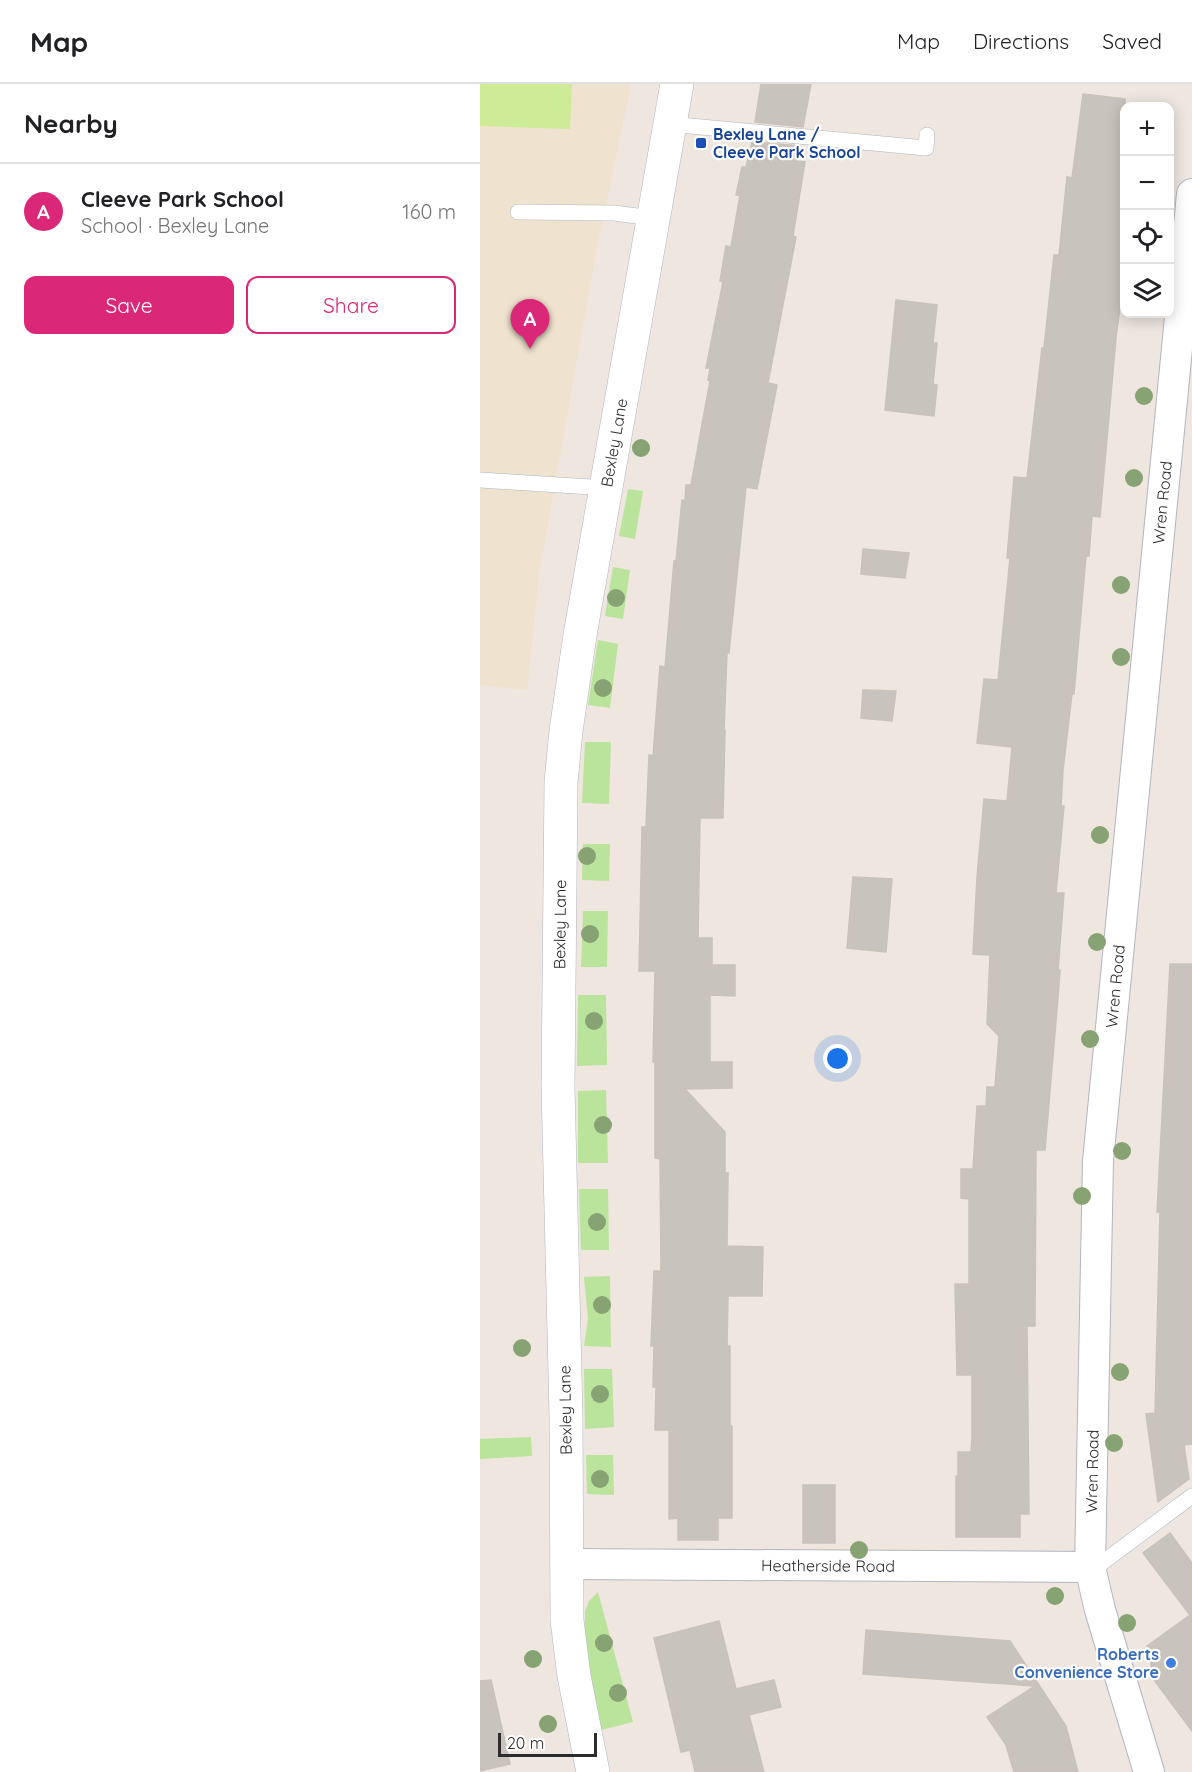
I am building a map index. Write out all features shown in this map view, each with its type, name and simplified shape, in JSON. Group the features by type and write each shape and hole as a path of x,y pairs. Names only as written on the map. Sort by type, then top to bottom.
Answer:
{"street":[{"name":"Bexley Lane","path":"593,1772 574,1676 567,1620 566,1404 558,1088 561,782 580,635 677,84"},
{"name":"Wren Road","path":"1149,1772 1100,1610 1090,1569 1098,1161 1192,194"},
{"name":"Heatherside Road","path":"567,1564 1090,1569"}],"lane":[{"path":"669,124 926,147 927,135"},
{"path":"518,212 614,213 652,218"},
{"path":"480,480 607,488"},
{"path":"1090,1569 1192,1496"}],"shaded area":[{"path":"480,84 631,84 597,247 539,574 527,690 480,685"}],"green space":[{"path":"480,84 572,84 570,129 480,126"},
{"path":"628,489 643,491 635,539 619,536"},
{"path":"613,567 630,570 623,619 605,616"},
{"path":"598,640 618,644 610,708 588,705"},
{"path":"585,742 611,742 609,804 582,803"},
{"path":"583,844 610,844 609,881 582,880"},
{"path":"583,911 608,911 607,967 581,967"},
{"path":"578,995 606,995 607,1065 577,1066"},
{"path":"606,1090 608,1163 578,1163 578,1091"},
{"path":"579,1189 608,1189 609,1250 581,1250"},
{"path":"610,1276 611,1347 584,1346 588,1319 584,1277"},
{"path":"584,1369 612,1369 614,1427 585,1429"},
{"path":"531,1437 532,1456 480,1459 480,1439"},
{"path":"586,1455 613,1455 614,1495 587,1494"},
{"path":"598,1592 633,1722 597,1731 585,1631 585,1611 589,1601"}],"building":[{"path":"761,84 811,84 803,127 755,122"},
{"path":"1083,94 1125,99 1125,102 1120,102 1120,307 1100,517 1092,516 1089,556 1086,556 1074,694 1072,694 1063,770 1061,806 1064,806 1056,893 1064,893 1058,970 1060,970 1045,1150 1036,1150 1035,1326 1027,1326 1029,1514 1020,1514 1020,1537 956,1537 958,1452 971,1452 972,1438 972,1375 957,1375 955,1284 969,1284 969,1199 961,1198 961,1169 973,1169 977,1106 986,1106 987,1087 995,1087 999,1036 987,1024 990,955 973,954 977,877 984,799 1007,801 1012,747 977,743 984,679 998,680 1010,558 1007,558 1014,477 1027,478 1054,255 1059,255 1067,177 1072,178"},
{"path":"752,142 800,146 797,161 805,162 793,236 796,237 768,383 777,385 757,489 746,487 729,653 727,653 723,818 700,818 698,938 712,938 712,965 735,965 735,996 710,995 710,1062 732,1062 732,1088 685,1089 725,1132 725,1173 728,1173 727,1246 763,1247 762,1296 728,1296 727,1346 730,1346 732,1518 718,1518 718,1540 678,1540 678,1518 669,1519 669,1430 655,1430 656,1387 653,1387 654,1346 651,1346 654,1271 661,1271 660,1159 655,1158 655,1062 653,1062 655,971 639,971 642,827 646,827 649,755 653,756 660,666 665,667 682,500 685,501 686,485 691,485 710,381 708,380 710,368 706,368 723,282 720,281 726,246 731,247 740,195 736,195 742,167 746,167"},
{"path":"896,300 937,305 933,343 937,343 933,384 937,385 934,416 885,410"},
{"path":"863,549 909,553 905,578 861,574"},
{"path":"863,690 896,691 892,721 861,718"},
{"path":"853,877 892,879 886,952 847,948"},
{"path":"1170,964 1192,964 1192,1444 1184,1445 1189,1479 1158,1502 1146,1414 1155,1413 1160,1212 1157,1212"},
{"path":"803,1485 835,1485 835,1543 803,1543"},
{"path":"1170,1533 1192,1563 1192,1731 1154,1680 1147,1646 1190,1615 1143,1553"},
{"path":"719,1621 736,1689 774,1680 781,1707 749,1715 764,1772 695,1772 690,1750 681,1752 654,1638"},
{"path":"866,1630 1010,1641 1066,1726 1078,1772 1014,1772 1006,1745 987,1717 1035,1686 863,1674"},
{"path":"491,1680 510,1764 480,1771 480,1681"}],"place":[{"name":"Bexley Lane / Cleeve Park School","path":"701,143"},
{"name":"Cleeve Park School","path":"530,349"},
{"name":"Roberts Convenience Store","path":"1171,1663"}]}
